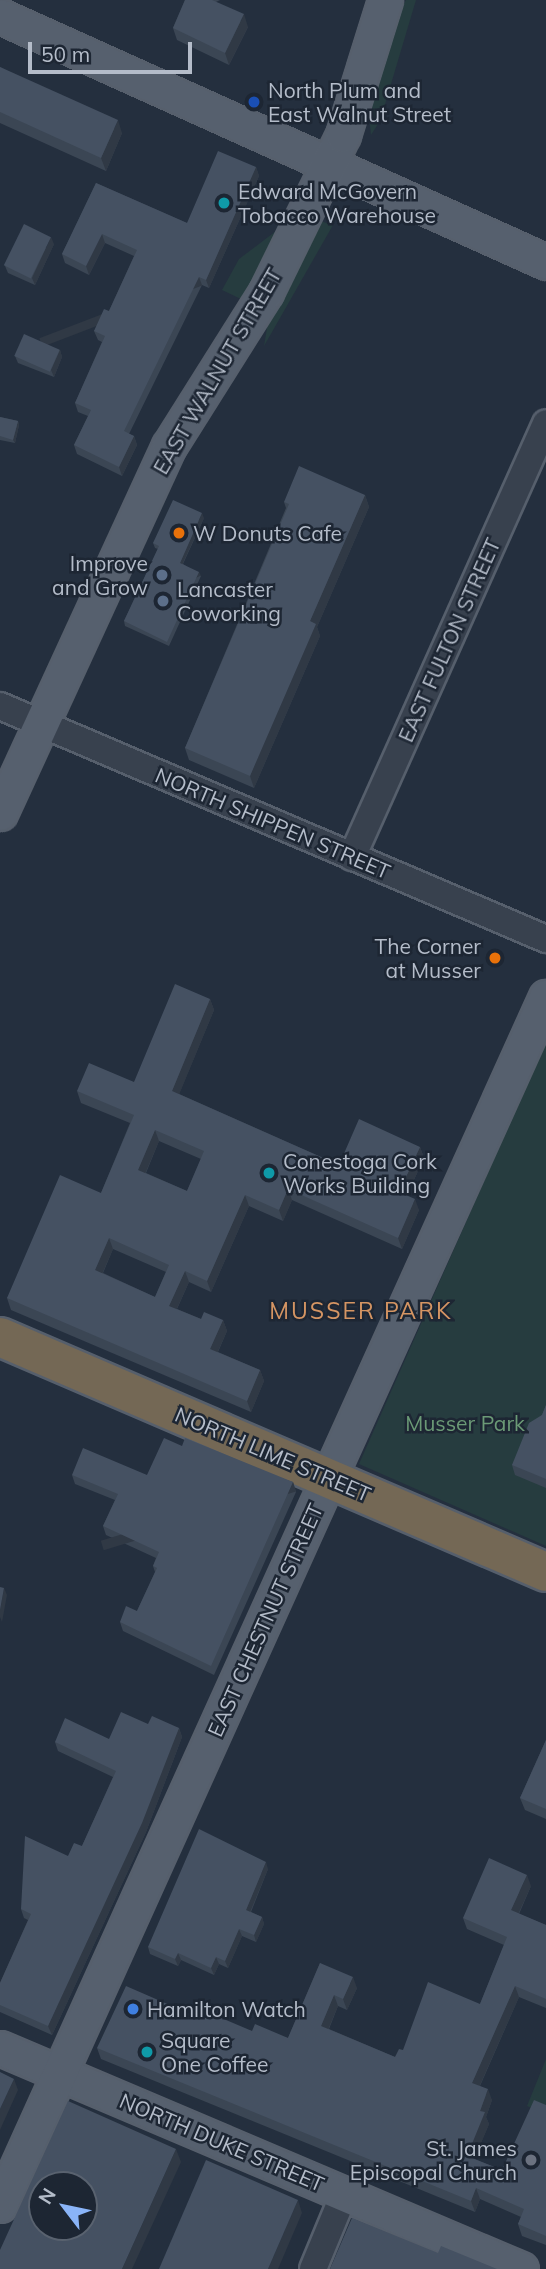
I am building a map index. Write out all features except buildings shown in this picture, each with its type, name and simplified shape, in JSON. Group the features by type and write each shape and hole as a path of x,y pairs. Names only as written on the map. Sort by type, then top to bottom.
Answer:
{"highway":[{"name":"NORTH LIME STREET","path":"0,1337 546,1572"}],"main road":[{"name":"EAST WALNUT STREET","path":"0,813 169,446 266,292 329,164 353,110 385,0"},
{"path":"0,16 546,262"},
{"name":"EAST CHESTNUT STREET","path":"0,2204 546,997"},
{"name":"NORTH DUKE STREET","path":"0,2048 521,2269"}],"street":[{"name":"EAST FULTON STREET","path":"352,857 546,423"},
{"name":"NORTH SHIPPEN STREET","path":"0,706 546,939"},
{"path":"313,2269 344,2194"}],"green space":[{"path":"406,0 416,0 380,121 371,135 369,116 398,13"},
{"path":"320,221 333,225 264,346 267,328"},
{"path":"280,228 243,300 222,290 239,259"},
{"name":"Musser Park","path":"546,1041 546,1546 359,1464"},
{"path":"546,2059 546,2114 527,2106"}],"place":[{"name":"North Plum and East Walnut Street","path":"254,102"},
{"name":"Edward McGovern Tobacco Warehouse","path":"224,203"},
{"name":"W Donuts Cafe","path":"179,533"},
{"name":"Improve and Grow","path":"162,575"},
{"name":"Lancaster Coworking","path":"163,601"},
{"name":"The Corner at Musser","path":"495,958"},
{"name":"Conestoga Cork Works Building","path":"269,1173"},
{"name":"Hamilton Watch","path":"133,2009"},
{"name":"Square One Coffee","path":"147,2052"},
{"name":"St. James Episcopal Church","path":"531,2160"}],"district":[{"name":"MUSSER PARK","path":"361,1311"}]}
